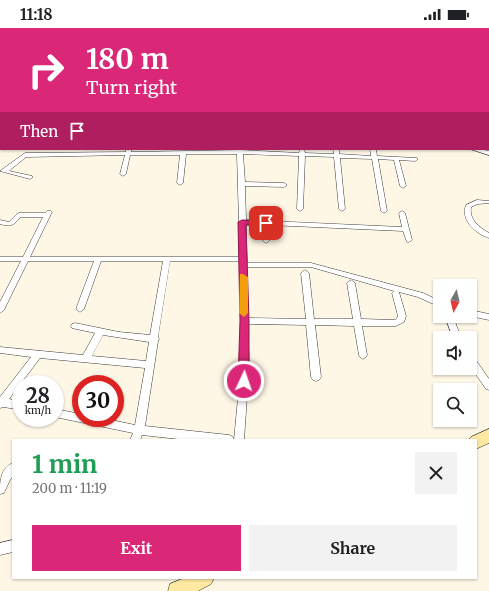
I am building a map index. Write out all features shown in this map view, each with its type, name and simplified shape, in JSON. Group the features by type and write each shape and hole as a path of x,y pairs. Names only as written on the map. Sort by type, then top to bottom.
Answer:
{"street":[{"path":"373,150 384,211"},
{"path":"477,150 489,153"},
{"path":"123,174 128,151"},
{"path":"3,171 25,155 128,151 302,151 336,152 375,158 415,159"},
{"path":"300,209 302,151"},
{"path":"180,183 183,152"},
{"path":"239,439 245,367 242,184 240,152"},
{"path":"336,152 342,209"},
{"path":"396,158 403,186"},
{"path":"3,171 30,177"},
{"path":"242,184 284,185"},
{"path":"487,202 477,202 468,206 466,212 471,223 489,236"},
{"path":"0,222 10,224 19,215 48,213 0,310"},
{"path":"402,213 409,240"},
{"path":"242,222 406,229"},
{"path":"266,223 266,241"},
{"path":"0,259 168,259 311,265 420,295 433,301"},
{"path":"80,309 98,259"},
{"path":"135,439 139,430 168,259"},
{"path":"306,273 316,377"},
{"path":"350,283 363,355"},
{"path":"244,321 396,323 401,320 402,316 396,293"},
{"path":"477,314 489,317"},
{"path":"75,326 155,339"},
{"path":"86,358 100,331"},
{"path":"0,350 150,365"},
{"path":"12,405 1,403 38,354"},
{"path":"477,368 489,386"},
{"path":"64,415 139,430 220,439"},
{"path":"477,442 489,436"},
{"path":"0,489 6,476 12,469"},
{"path":"0,549 12,546"},
{"path":"177,591 202,579"}],"slow traffic":[{"path":"243,277 244,313"}],"route":[{"path":"244,381 242,222 266,223"}]}
